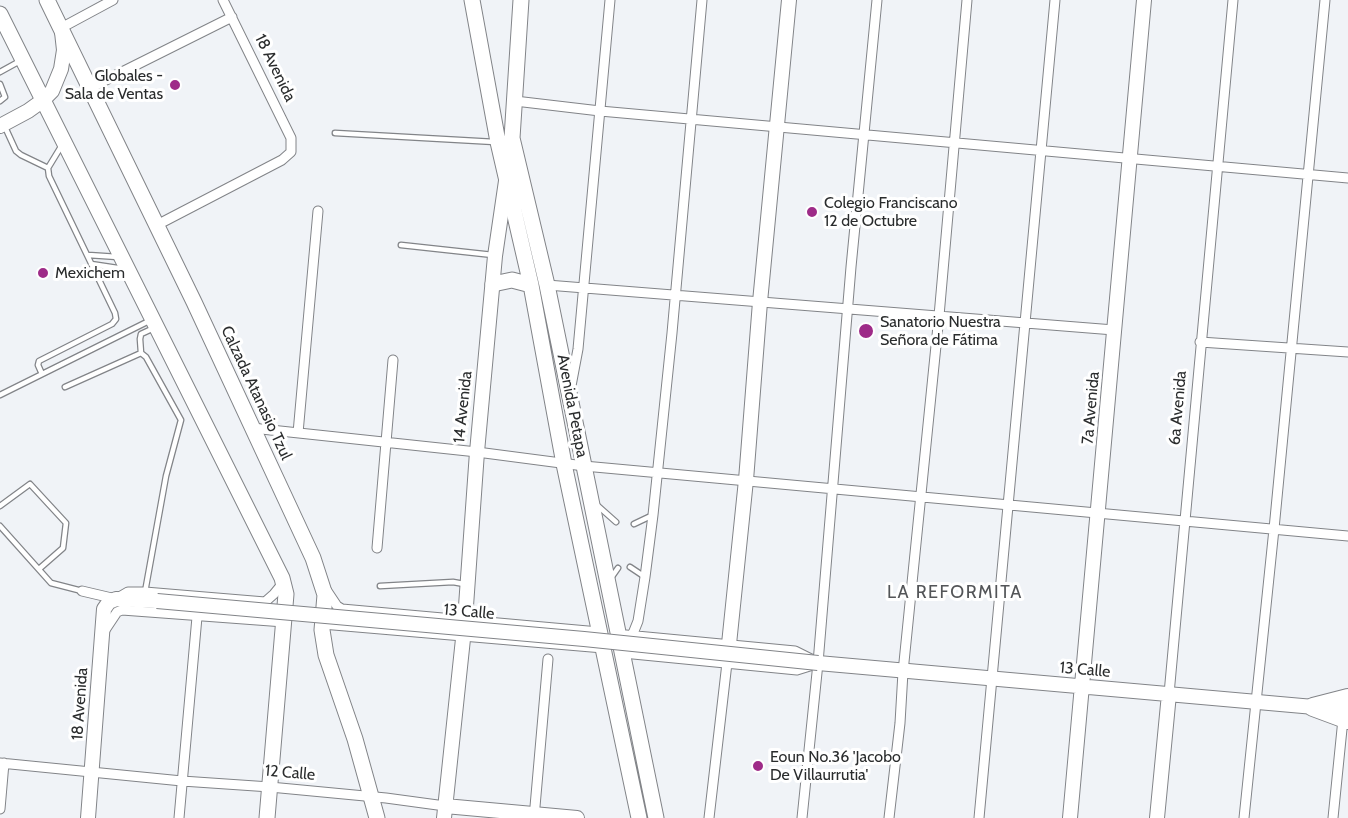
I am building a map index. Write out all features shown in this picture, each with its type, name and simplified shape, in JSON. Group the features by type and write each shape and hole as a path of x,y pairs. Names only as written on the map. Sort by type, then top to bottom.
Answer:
{"highway":[{"path":"1313,706 1348,698"},
{"path":"1313,706 1347,716"}],"main road":[{"name":"Calzada Atanasio Tzul","path":"47,0 157,225 313,558 326,601 322,641 355,739 377,818"},
{"name":"Avenida Petapa","path":"472,0 539,285 569,396 608,583 625,635 623,653 656,818"},
{"path":"505,140 515,101 521,0"},
{"path":"729,644 789,0"},
{"name":"7a Avenida","path":"1070,818 1144,0"},
{"path":"1,21 279,569 286,594 267,818"},
{"path":"2,125 42,101 52,91 58,79 64,51 62,30"},
{"name":"Avenida Petapa","path":"505,140 506,181 539,285 564,464 639,818"},
{"name":"14 Avenida","path":"445,812 465,620 477,452 495,256 506,181"},
{"path":"493,284 513,280 539,285"},
{"name":"13 Calle","path":"116,599 584,639 903,672 1313,706"},
{"name":"18 Avenida","path":"88,818 104,609 109,602 116,599"},
{"name":"6a Avenida","path":"1157,818 1169,694"},
{"name":"12 Calle","path":"445,812 577,818"}],"street":[{"path":"62,30 113,0"},
{"name":"18 Avenida","path":"157,225 282,160 291,152 291,138 223,0"},
{"path":"569,396 578,350 610,0"},
{"path":"625,635 638,621 653,515 702,0"},
{"path":"802,818 877,0"},
{"path":"889,818 939,316 967,0"},
{"path":"979,818 1055,0"},
{"name":"6a Avenida","path":"1169,694 1233,0"},
{"path":"1244,818 1325,0"},
{"path":"90,88 232,17"},
{"path":"515,101 600,111 1348,178"},
{"path":"298,433 318,212"},
{"path":"539,285 1114,330"},
{"path":"1200,342 1348,352"},
{"path":"377,548 393,360"},
{"path":"252,428 584,466 1348,536"},
{"name":"13 Calle","path":"320,581 337,606 342,609 599,632"},
{"name":"13 Calle","path":"82,591 116,599 128,592 145,592 265,602 283,582"},
{"path":"102,635 119,610 284,622"},
{"path":"179,818 197,617"},
{"name":"13 Calle","path":"322,624 603,648"},
{"name":"13 Calle","path":"625,635 795,651 818,663"},
{"name":"13 Calle","path":"623,653 797,670 818,663"},
{"path":"534,815 548,659"},
{"path":"709,818 727,663"},
{"path":"1348,693 1348,698"},
{"path":"1333,818 1347,716"},
{"path":"0,810 2,763"},
{"name":"12 Calle","path":"2,763 372,797 445,812"}],"lane":[{"path":"0,72 22,59"},
{"path":"0,84 5,97 0,101"},
{"path":"2,125 16,151 48,168"},
{"path":"334,133 481,143 505,140"},
{"path":"42,374 39,362 112,324 116,319 49,176 48,168 64,143"},
{"path":"401,245 495,256"},
{"path":"88,255 125,264"},
{"path":"91,264 125,264"},
{"path":"145,592 166,476 181,420 146,357 141,353 141,334 155,323"},
{"path":"0,395 155,323"},
{"path":"65,387 141,353"},
{"path":"0,506 30,483 66,523 63,548 39,569"},
{"path":"591,500 616,522"},
{"path":"634,524 653,515"},
{"path":"0,526 51,584 82,591"},
{"path":"630,567 645,577"},
{"path":"608,583 618,568"},
{"path":"380,586 453,582 467,584"}],"place":[{"name":"Globales - Sala de Ventas","path":"175,85"},
{"name":"Colegio Franciscano 12 de Octubre","path":"812,212"},
{"name":"Mexichem","path":"43,273"},
{"name":"Sanatorio Nuestra Señora de Fátima","path":"866,331"},
{"name":"Eoun No.36 'Jacobo De Villaurrutia'","path":"758,766"}],"district":[{"name":"LA REFORMITA","path":"955,593"}]}
